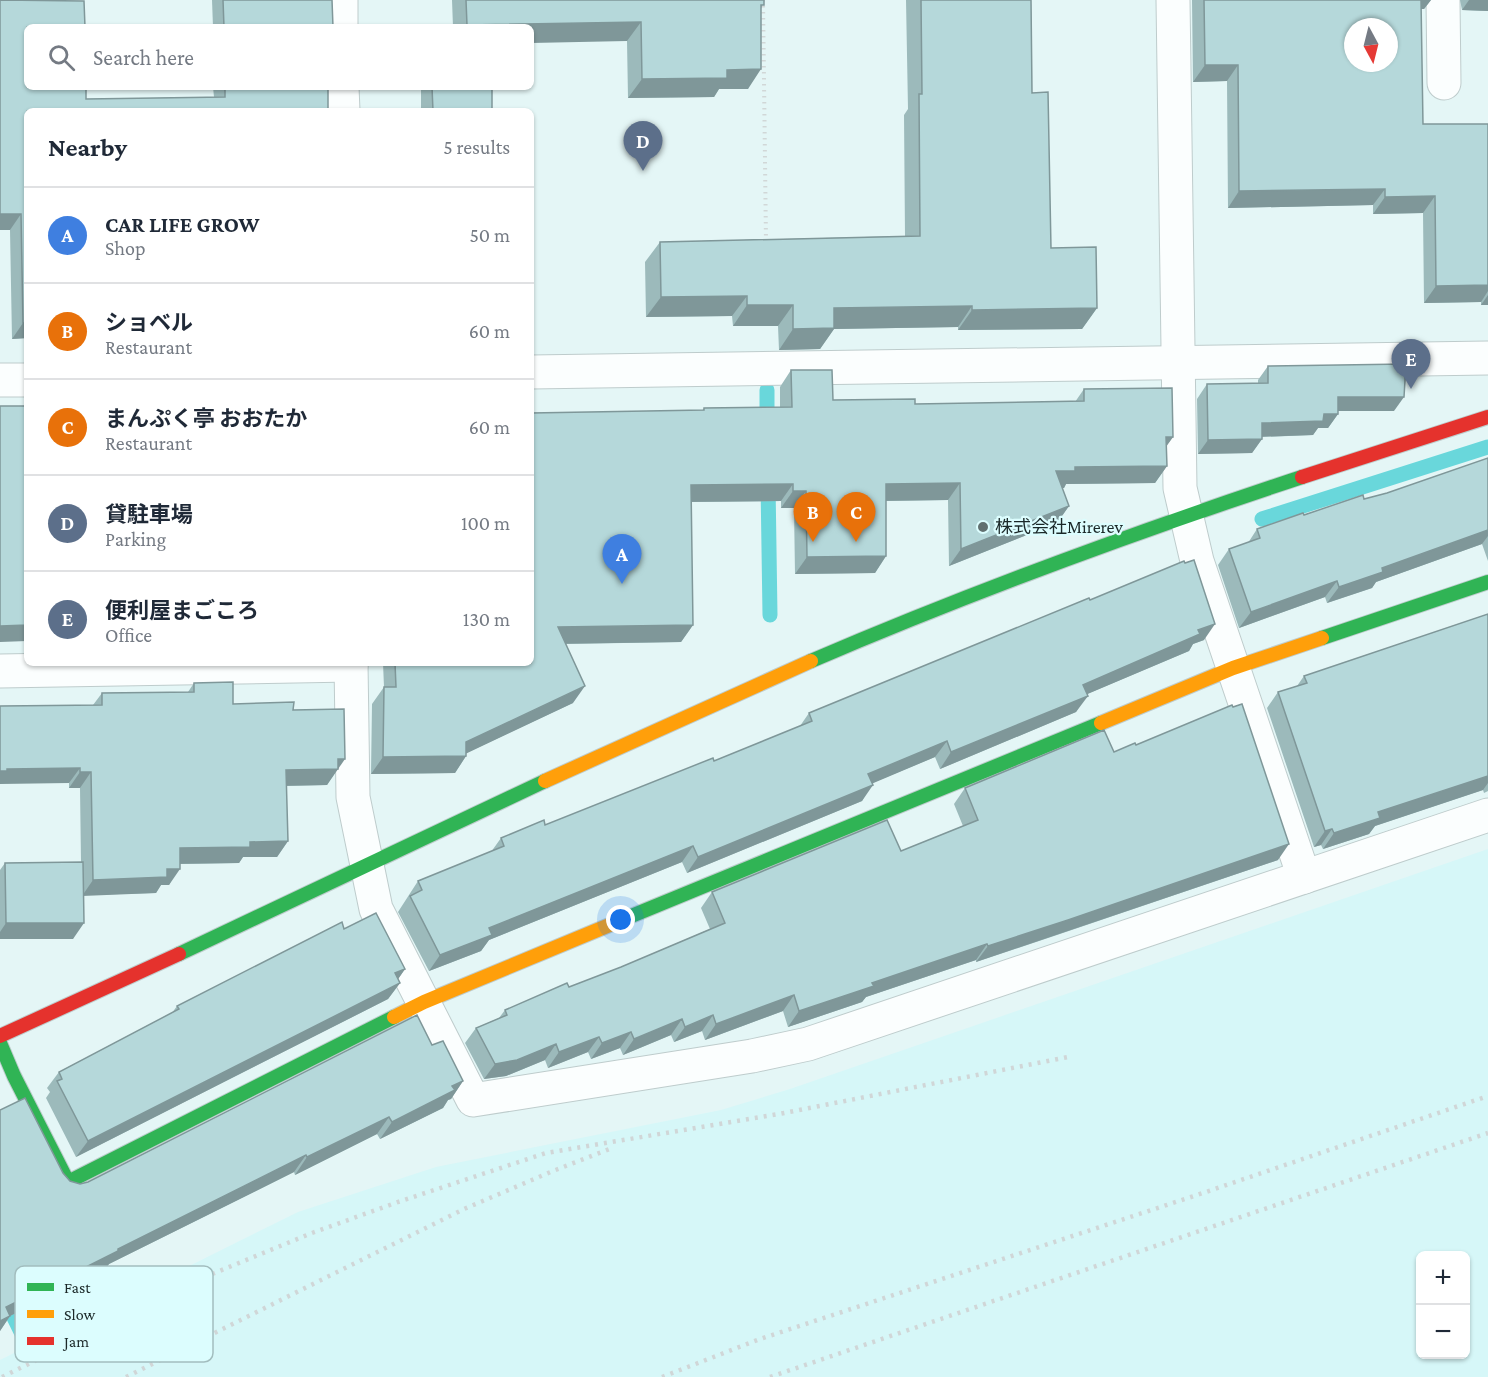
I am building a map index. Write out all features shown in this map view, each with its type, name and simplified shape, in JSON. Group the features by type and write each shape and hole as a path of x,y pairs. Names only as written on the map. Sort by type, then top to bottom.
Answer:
{"street":[{"path":"341,0 341,24"},
{"path":"1173,0 1180,484 1197,561 1304,877"},
{"path":"1443,0 1444,83"},
{"path":"342,90 343,108"},
{"path":"534,372 1488,358"},
{"path":"0,380 24,380"},
{"path":"0,1036 651,731 889,627 1186,516 1488,417"},
{"path":"0,1043 14,1076 68,1182 424,1002 1233,668 1488,582"},
{"path":"0,671 251,666"},
{"path":"351,666 352,797 376,909 473,1100 752,1056 808,1044 1488,815"}],"path":[{"path":"763,0 766,250"}],"shaded area":[{"path":"1488,849 1488,1377 0,1377 0,1360 15,1353 15,1362 213,1362 213,1266 189,1266 298,1212 436,1167 721,1110 790,1089"}],"building":[{"path":"0,0 84,1 85,24 24,24 24,90 86,90 86,99 225,97 225,90 328,90 328,108 24,108 24,323 21,214 0,214"},
{"path":"223,0 332,0 333,24 224,24"},
{"path":"466,0 764,0 764,5 761,5 761,69 727,70 727,78 642,79 641,22 467,24"},
{"path":"921,0 1031,0 1032,93 1048,92 1051,248 1096,247 1097,308 972,310 972,306 834,308 834,328 793,329 793,305 747,305 747,296 661,297 660,242 920,236"},
{"path":"1204,0 1421,0 1423,124 1488,124 1488,285 1436,286 1435,196 1385,197 1385,189 1239,191 1238,65 1205,65"},
{"path":"432,90 492,90 492,108 433,108"},
{"path":"1406,364 1404,397 1338,397 1338,414 1324,414 1323,421 1262,423 1262,439 1208,440 1207,384 1268,383 1268,366"},
{"path":"791,370 832,370 833,400 915,399 915,404 1084,401 1084,389 1172,388 1173,437 1166,437 1167,466 1075,467 1075,471 1056,471 1069,506 961,549 960,483 886,484 886,556 807,557 806,491 793,491 793,484 691,485 693,625 558,627 585,686 466,742 466,756 383,757 384,687 396,687 395,666 534,666 534,413 792,407"},
{"path":"0,406 24,406 24,625 0,626"},
{"path":"1488,458 1488,530 1382,568 1383,572 1339,587 1337,581 1251,612 1229,549 1260,538 1257,529 1363,495 1364,499 1387,493"},
{"path":"1194,560 1215,624 1198,630 1200,634 1083,685 1088,696 951,752 947,741 868,774 873,785 698,857 693,846 489,928 492,935 440,955 410,896 422,890 418,881 504,846 501,838 544,820 545,825 713,758 714,761 812,721 809,713 1089,598 1090,600 1184,561 1185,563"},
{"path":"1488,614 1488,776 1378,812 1380,818 1334,833 1332,829 1325,831 1278,692 1307,683 1304,676"},
{"path":"233,682 233,704 294,702 293,710 344,709 345,759 338,759 338,769 286,770 288,841 250,842 250,847 180,848 180,869 167,869 167,877 93,880 91,772 80,772 80,768 0,771 0,706 102,705 102,693 194,692 194,683"},
{"path":"1242,704 1289,844 1068,920 988,946 987,944 872,983 874,986 799,1011 794,995 716,1024 713,1015 685,1027 682,1019 634,1039 631,1032 602,1043 599,1037 559,1052 556,1044 517,1060 495,1064 476,1028 507,1015 505,1010 567,983 569,987 725,923 712,892 887,820 901,851 978,820 965,788 1104,730 1114,752 1232,705 1233,707"},
{"path":"83,862 84,923 6,923 5,863"},
{"path":"376,913 405,969 395,973 400,983 88,1141 57,1081 62,1079 59,1072 179,1009 177,1006 342,922 344,929"},
{"path":"417,1015 432,1045 443,1041 463,1081 452,1086 455,1090 392,1122 389,1117 307,1157 306,1155 88,1266 15,1266 15,1302 6,1307 10,1316 0,1321 0,1110 25,1098 63,1173 70,1181 80,1184"}],"waterway":[{"path":"767,390 767,426"},
{"path":"1262,519 1488,447"},
{"path":"768,483 770,615"},
{"path":"0,1289 15,1320"}],"railway":[{"path":"213,1274 312,1233 546,1153 779,1114 1068,1057"},
{"path":"662,1377 760,1339 1488,1096"},
{"path":"770,1377 1488,1133"},
{"path":"213,1334 464,1209 612,1148"},
{"path":"2,1377 33,1362"},
{"path":"126,1377 156,1362"}],"traffic: fast":[{"path":"811,661 1055,564 1302,477"},
{"path":"1322,638 1488,582"},
{"path":"624,919 1101,723"},
{"path":"179,954 545,781"},
{"path":"0,1043 14,1076 68,1182 394,1017"}],"traffic: slow":[{"path":"1101,723 1233,668 1322,638"},
{"path":"545,781 811,661"},
{"path":"394,1017 424,1002 624,919"}],"traffic: jam":[{"path":"1302,477 1488,417"},
{"path":"0,1036 179,954"}],"place":[{"name":"貸駐車場","path":"643,171"},
{"name":"便利屋まごころ","path":"1411,389"},
{"name":"株式会社Mirerev","path":"983,527"},
{"name":"ショベル","path":"813,542"},
{"name":"まんぷく亭 おおたか","path":"856,542"},
{"name":"CAR LIFE GROW","path":"622,584"}]}
